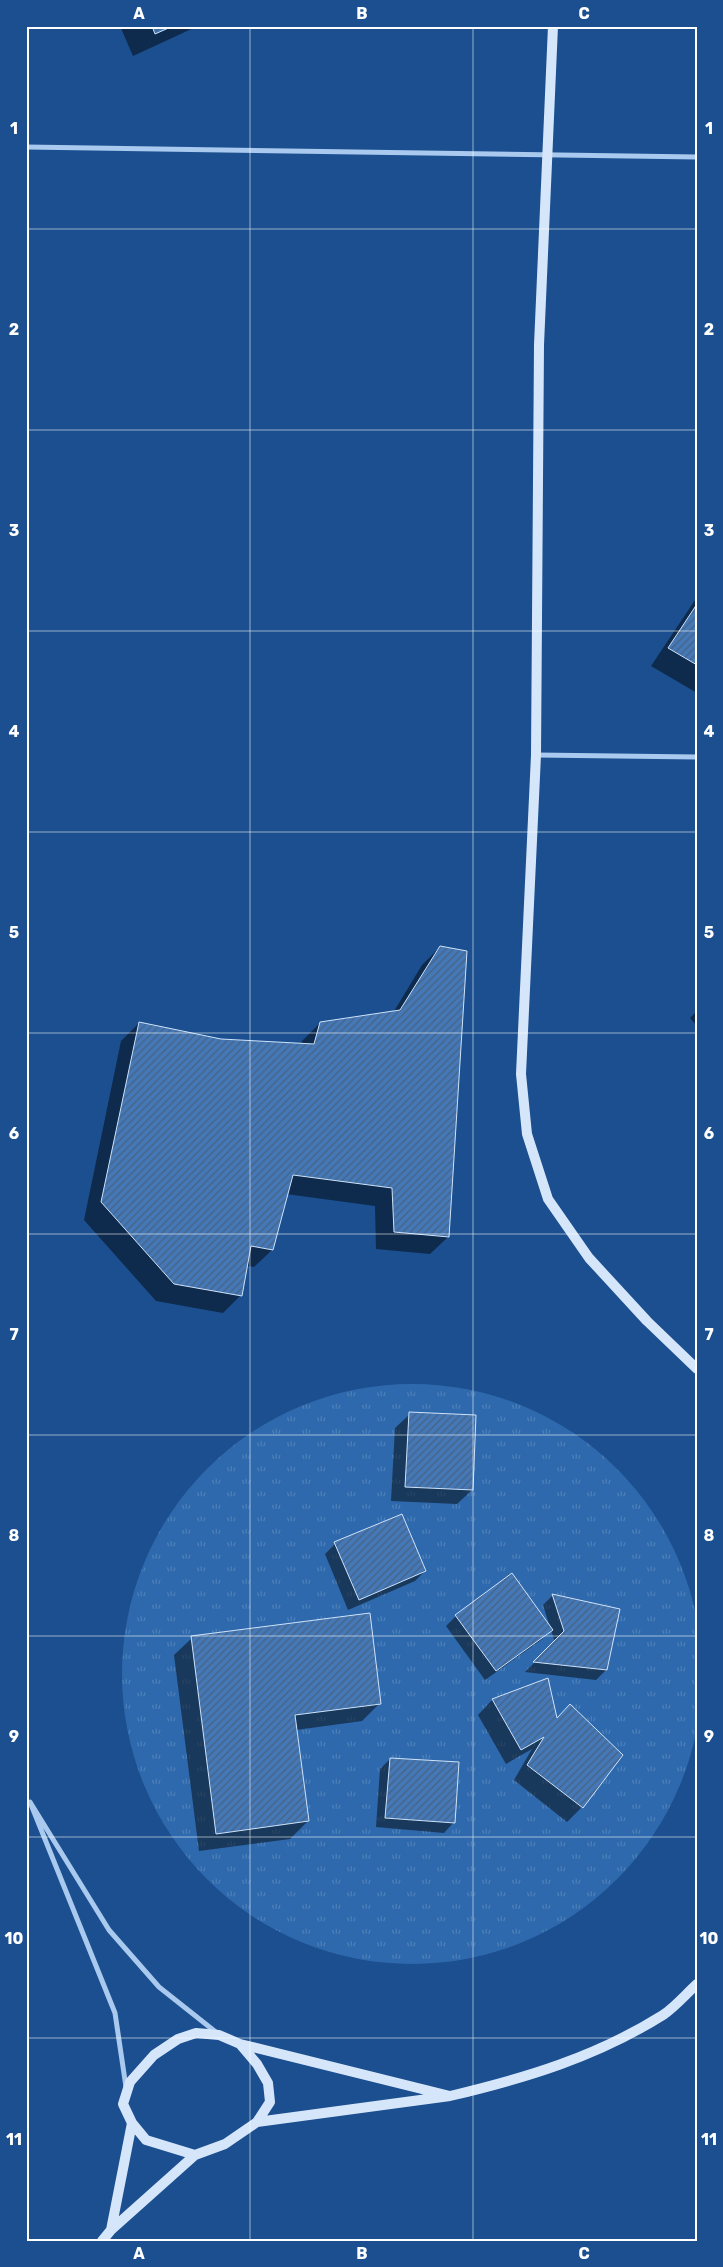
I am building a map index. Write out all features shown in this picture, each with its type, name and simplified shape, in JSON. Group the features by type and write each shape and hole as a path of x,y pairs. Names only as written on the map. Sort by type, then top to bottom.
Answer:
{"main road":[{"path":"553,26 539,345 536,755 521,1074 527,1134 548,1199 589,1258 647,1321 697,1369"},
{"path":"257,2122 450,2096 522,2079 586,2056 664,2014 697,1984"},
{"path":"195,2155 146,2140 132,2123 123,2104 130,2082 154,2055 178,2039 196,2033 219,2034 240,2044 450,2096"},
{"path":"102,2241 111,2230 195,2155 225,2144 257,2122 270,2102 268,2083 257,2064 240,2044"},
{"path":"111,2230 132,2123"}],"street":[{"path":"26,147 697,157"},
{"path":"536,755 697,757"},
{"path":"26,1796 109,1930 159,1987 219,2034"},
{"path":"30,1802 115,2013 127,2091"}],"green space":[{"path":"412,1384 469,1390 523,1406 549,1418 573,1433 617,1469 653,1513 668,1537 680,1563 696,1617 702,1674 696,1731 680,1785 668,1811 653,1835 617,1879 573,1915 549,1930 523,1942 469,1958 412,1964 355,1958 301,1942 275,1930 251,1915 207,1879 171,1835 156,1811 144,1785 128,1731 122,1674 128,1617 144,1563 156,1537 171,1513 207,1469 251,1433 275,1418 301,1406 355,1390"}],"building":[{"path":"152,26 173,26 155,34"},
{"path":"697,604 697,665 668,648"},
{"path":"440,946 467,951 449,1237 394,1232 392,1188 293,1175 273,1250 251,1246 242,1296 174,1284 101,1202 139,1022 221,1039 314,1044 320,1022 400,1010"},
{"path":"409,1412 476,1415 473,1490 405,1487"},
{"path":"402,1514 426,1571 359,1600 334,1542"},
{"path":"512,1573 553,1630 496,1671 455,1615"},
{"path":"552,1594 620,1609 607,1670 533,1662 564,1631"},
{"path":"370,1613 381,1704 295,1715 309,1821 216,1834 191,1636"},
{"path":"548,1678 557,1718 570,1704 623,1755 583,1808 527,1765 544,1737 521,1750 492,1699"},
{"path":"390,1758 459,1762 455,1823 385,1818"}]}
